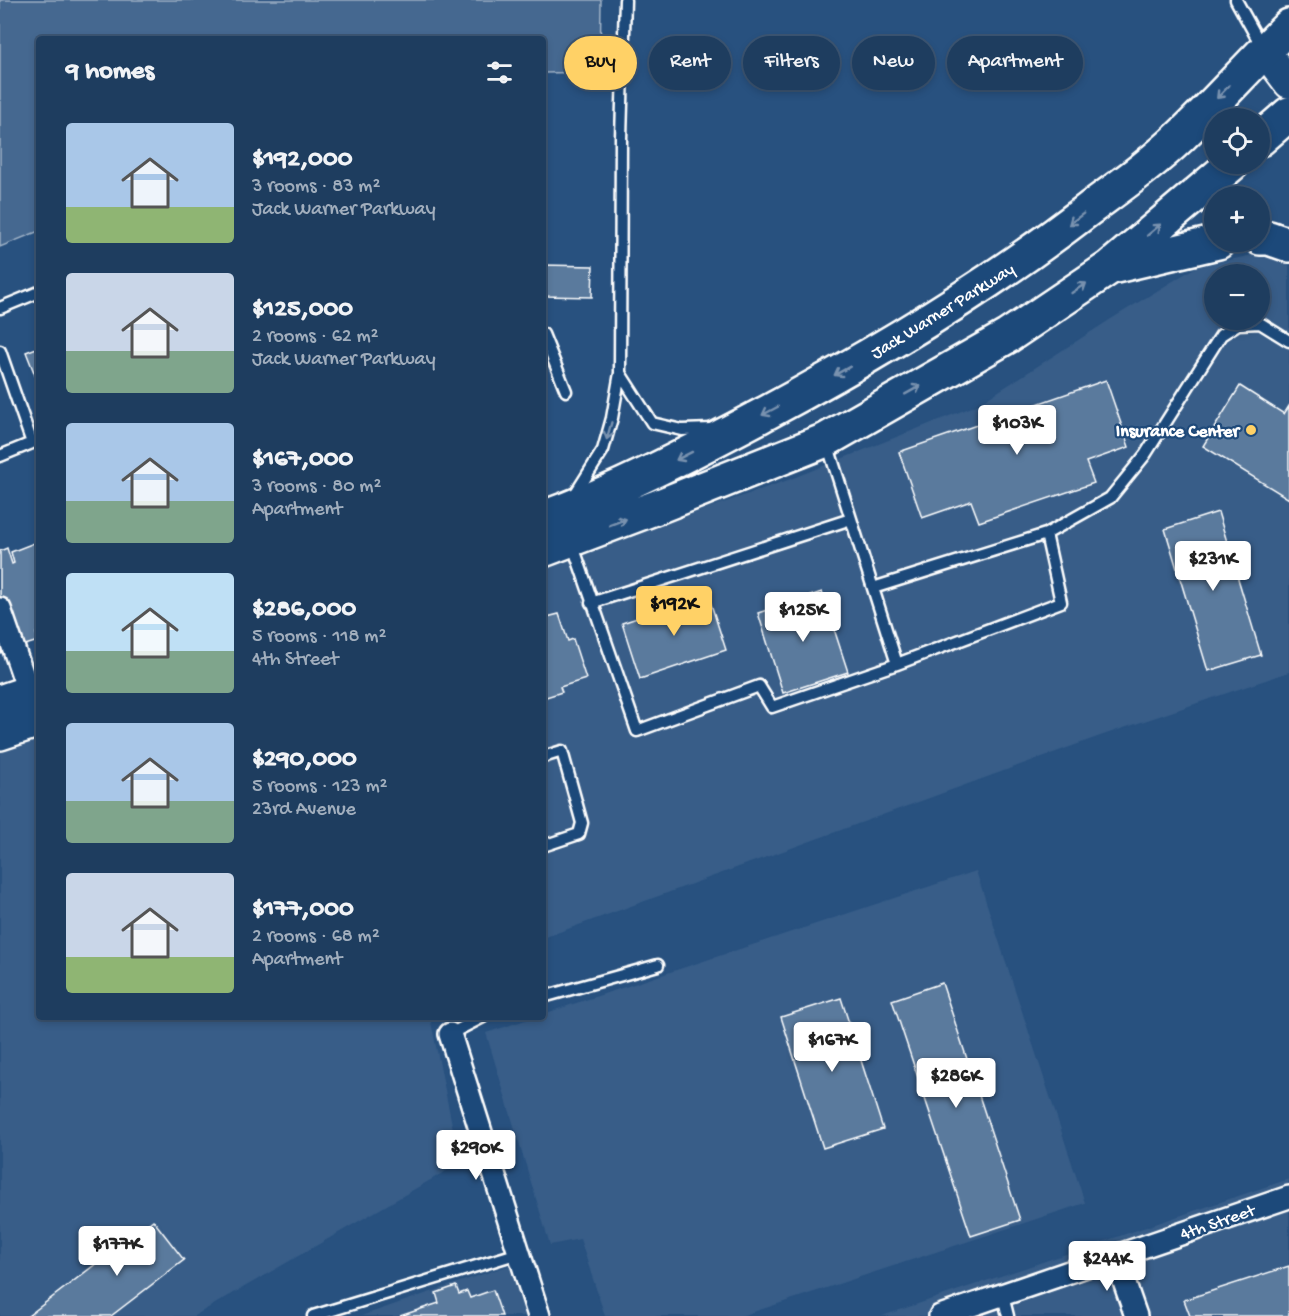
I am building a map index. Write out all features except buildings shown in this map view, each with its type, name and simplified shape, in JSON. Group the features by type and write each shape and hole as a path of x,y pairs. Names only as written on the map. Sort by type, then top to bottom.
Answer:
{"main road":[{"name":"Jack Warner Parkway","path":"555,529 623,486 871,356 936,317 1061,231 1180,136 1289,26"},
{"path":"1264,50 1289,83"},
{"path":"1270,130 1289,114"},
{"path":"555,529 826,440 1008,336 1109,267 1220,174"},
{"path":"1270,238 1289,245"},
{"path":"1109,267 1204,245"},
{"path":"0,733 27,701"}],"street":[{"path":"0,609 27,701"},
{"path":"450,1034 539,1316"},
{"name":"4th Street","path":"940,1316 1005,1306 1115,1256 1289,1197"},
{"path":"1115,1256 1136,1316"}],"lane":[{"path":"625,0 621,150 620,373 612,418 603,450 555,529 591,603 637,730 759,686 772,707 897,664 1060,602 1046,534"},
{"path":"1236,0 1264,50"},
{"path":"0,308 36,293"},
{"path":"873,588 1046,534 1110,498 1145,455 1221,335 1238,324 1260,323 1289,341"},
{"path":"546,341 566,391"},
{"path":"0,351 35,441 0,456"},
{"path":"620,373 652,423 682,430 735,429"},
{"path":"826,440 897,664"},
{"path":"591,603 851,519"},
{"path":"546,756 562,751 582,823 579,834 546,845"},
{"path":"546,997 658,965"},
{"path":"450,1034 477,1020"},
{"path":"313,1316 519,1252"}],"shaded area":[{"path":"0,0 601,0 600,36 564,36 564,73 546,73 546,36 36,36 36,232 0,247"},
{"path":"1262,253 1289,265 1289,672 1103,735 546,937 546,565 788,480 977,405 1196,267 1204,265 1204,330 1270,330 1270,264 1210,264"},
{"path":"36,732 36,1020 431,1020 460,1163 194,1316 0,1316 0,744"},
{"path":"976,871 1085,1203 741,1316 605,1316 580,1239 550,1245 486,1033 526,1020 546,1020 546,1013"},
{"path":"1289,1179 1289,1316 882,1316"},
{"path":"524,1260 548,1316 361,1316"}],"place":[{"name":"Insurance Center","path":"1251,430"}]}
